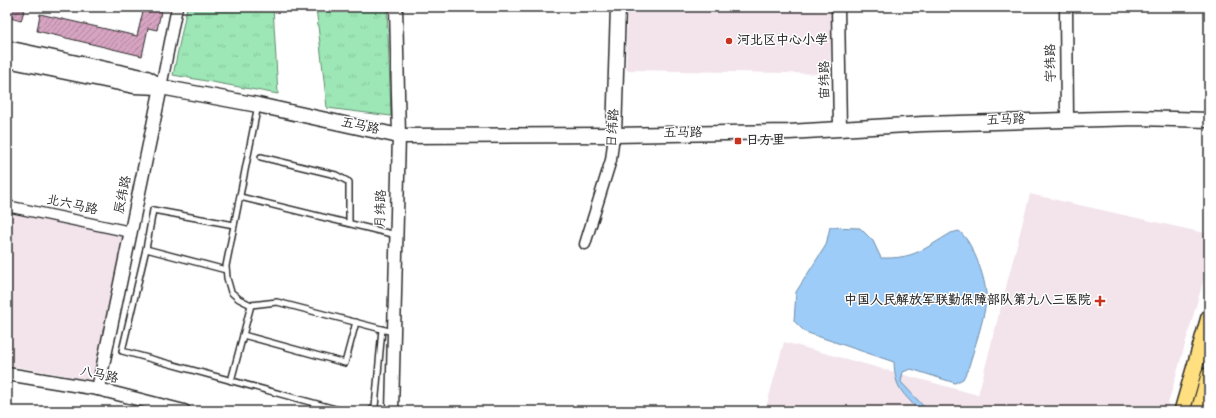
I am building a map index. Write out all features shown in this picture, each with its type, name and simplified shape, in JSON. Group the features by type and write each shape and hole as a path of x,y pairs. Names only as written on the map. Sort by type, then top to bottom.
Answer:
{"main road":[{"name":"日纬路","path":"614,136 618,7"},
{"name":"五马路","path":"7,48 147,78 161,87"},
{"name":"五马路","path":"7,60 134,86 161,87 258,105 399,136 614,136 923,124 1138,118 1209,120"},
{"path":"1182,411 1209,317"},
{"path":"1199,411 1209,375"}],"street":[{"name":"辰纬路","path":"98,389 161,87 176,7"},
{"name":"月纬路","path":"392,411 387,330 396,235 399,136 396,7"},
{"name":"宙纬路","path":"838,7 840,128"},
{"name":"宇纬路","path":"1066,7 1067,120"},
{"name":"日纬路","path":"585,244 611,160 614,136"},
{"name":"北六马路","path":"7,206 131,232"},
{"name":"八马路","path":"7,374 98,389 184,411"}],"lane":[{"path":"258,105 226,270 231,292 251,306 277,302 387,330 375,407 370,411"},
{"path":"261,157 336,175 349,182 349,224"},
{"path":"240,197 396,235"},
{"path":"234,225 153,210 146,249 122,351 343,411"},
{"path":"146,249 226,270"},
{"path":"231,381 251,306"},
{"path":"243,335 345,363 356,322"}],"shaded area":[{"name":"河北区中心小学","path":"627,7 759,7 759,9 832,12 830,74 626,70"},
{"name":"中国人民解放军联勤保障部队第九八三医院","path":"1030,194 1209,234 1209,261 1166,411 765,411 784,342 978,395"},
{"path":"7,201 126,227 92,380 7,365"}],"green space":[{"path":"187,7 273,7 278,94 173,75"},
{"path":"316,7 387,7 391,116 327,108"}],"water":[{"path":"830,227 860,228 873,241 881,258 911,255 951,233 959,231 964,236 974,253 985,284 986,301 968,369 963,379 955,383 911,369 903,372 901,382 928,411 919,411 904,395 896,379 894,362 805,332 794,321 796,292 826,245"}],"building":[{"path":"7,7 25,7 21,21 7,17"},
{"path":"144,7 162,7 157,30 148,28 142,56 37,31 40,14 137,36"}],"place":[{"name":"河北区中心小学","path":"729,41"},
{"name":"日方里","path":"738,141"},
{"name":"中国人民解放军联勤保障部队第九八三医院","path":"1100,301"}]}
